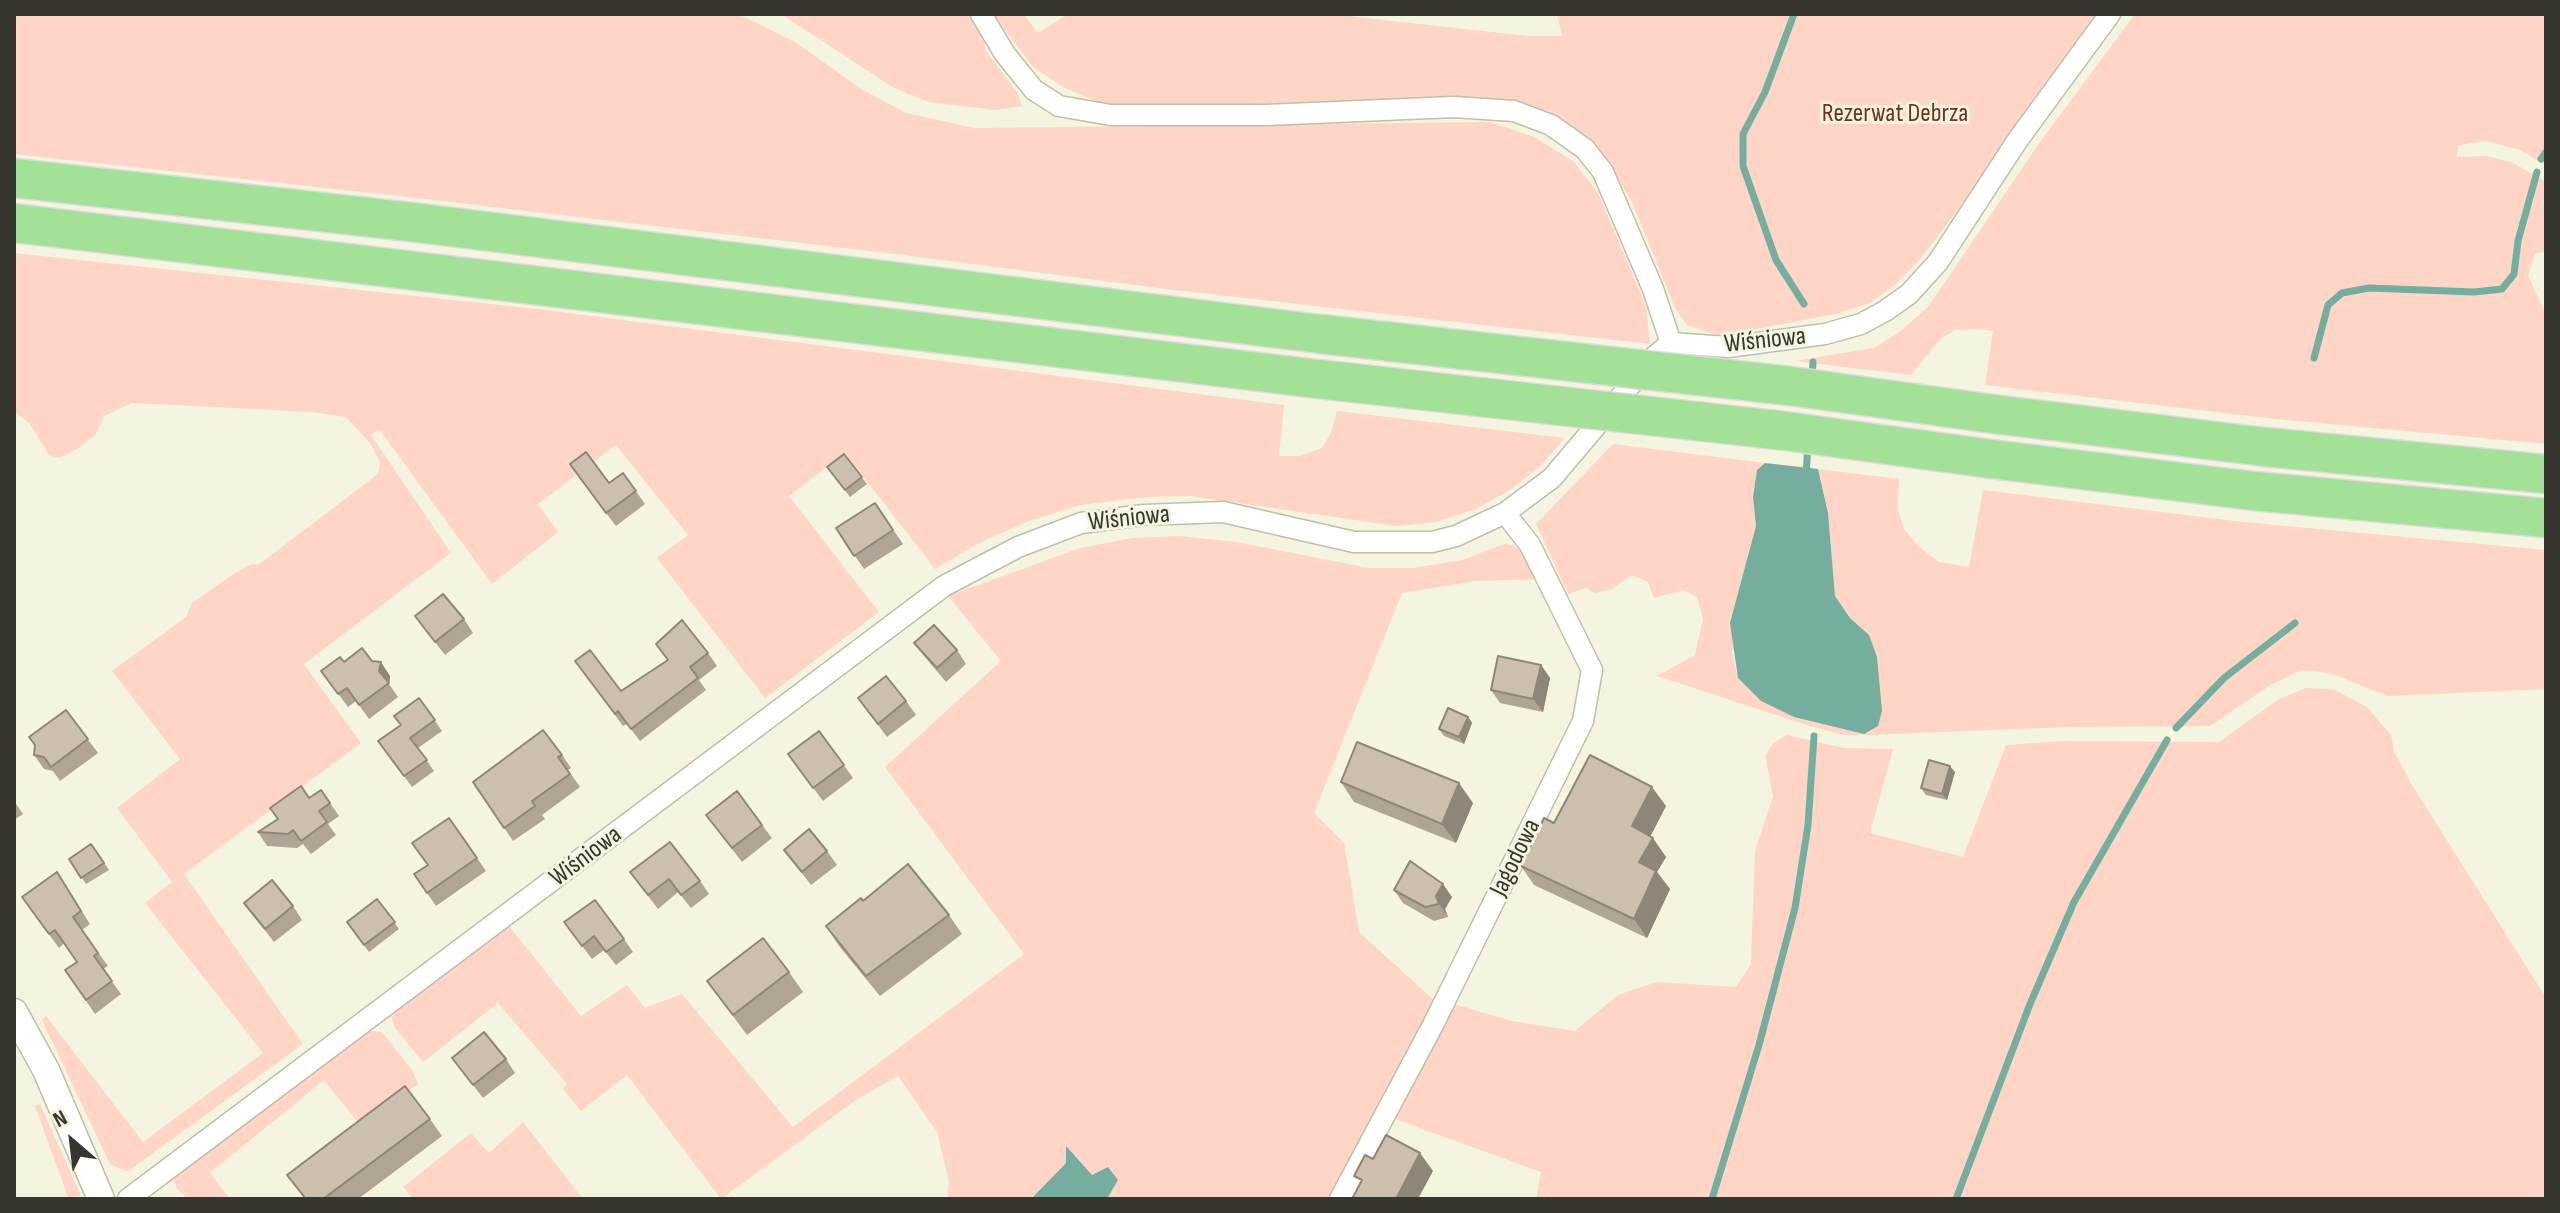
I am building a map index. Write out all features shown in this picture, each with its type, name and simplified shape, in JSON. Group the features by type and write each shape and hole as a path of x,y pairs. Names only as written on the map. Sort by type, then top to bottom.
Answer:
{"highway":[{"path":"14,178 411,222 1320,334 1806,388 2280,449 2546,474"},
{"path":"14,223 1318,379 1785,431 2254,491 2546,518"}],"street":[{"path":"981,14 1005,54 1034,90 1059,106 1111,115 1266,115 1454,107 1514,111 1551,125 1585,149 1603,172 1644,265 1671,343"},
{"name":"Wiśniowa","path":"128,1199 944,586 1018,547 1081,523 1144,515 1223,512 1354,542 1404,543 1456,536 1505,513 1552,478 1655,356 1671,343 1728,347 1825,334 1861,324 1909,294 1938,262 2017,141 2110,14"},
{"name":"Jagodowa","path":"1340,1199 1433,1025 1583,721 1592,670 1530,545 1505,513"},
{"path":"14,1012 46,1070 101,1199"}],"green space":[{"path":"14,14 728,14 745,17 795,42 863,90 906,113 974,128 1490,122 1534,137 1573,161 1598,193 1646,306 1650,344 408,197 14,154"},
{"path":"781,14 973,14 985,39 985,50 1017,92 1022,106 996,110 928,102 894,88"},
{"name":"Rezerwat Debrza","path":"993,14 1023,14 1038,33 1068,14 1330,14 1527,36 1562,36 1557,14 2096,14 1957,211 1922,257 1895,285 1870,303 1835,314 1720,336 1687,325 1675,308 1632,202 1603,155 1583,135 1548,111 1503,99 1161,106 1103,104 1063,87 1033,67"},
{"path":"2135,14 2546,14 2546,165 2520,150 2486,141 2458,145 2457,157 2486,156 2511,162 2546,181 2546,251 2535,254 2528,276 2546,314 2546,444 2276,419 1985,385 1993,331 1977,329 1956,330 1941,338 1911,375 1795,361 1874,348 1901,331 1928,307 2040,142"},
{"path":"14,253 537,309 1284,405 1279,456 1301,456 1322,448 1331,433 1337,411 1565,438 1541,465 1510,490 1476,509 1436,522 1397,526 1190,496 1147,497 1080,505 1029,521 981,542 935,569 845,453 789,496 879,612 765,698 657,558 688,535 616,445 538,504 558,532 492,584 379,429 371,435 451,553 304,664 361,743 184,874 303,1044 127,1172 110,1164 42,1020 46,1016 143,1142 263,1053 145,903 172,882 117,808 180,759 112,671 186,617 192,603 235,573 252,564 258,565 378,474 380,462 370,443 346,417 313,412 132,403 104,416 96,434 77,449 59,458 49,455 30,424 14,411"},
{"path":"1613,444 1765,463 1757,470 1753,497 1756,526 1732,652 1738,678 1761,701 1794,717 1869,635 1850,618 1835,596 1828,513 1818,469 1899,479 1898,511 1904,529 1919,547 1939,562 1969,567 1983,490 2243,522 2546,550 2546,689 2388,696 2330,673 2302,670 2272,684 2210,726 2070,727 1846,735 1810,726 1657,676 1695,655 1703,619 1697,597 1684,590 1654,598 1648,582 1632,575 1612,589 1595,593 1586,588 1568,594 1536,524"},
{"path":"1179,536 1237,542 1369,568 1413,568 1462,560 1504,544 1513,545 1524,555 1538,579 1476,581 1402,593 1314,813 1344,843 1359,932 1436,1002 1330,1199 1107,1199 1108,1168 1092,1175 1066,1147 1066,1163 1031,1199 947,1199 949,1182 937,1132 898,1076 856,1100 721,1199 627,1075 581,1111 563,1089 567,1084 498,1003 423,1062 395,1028 391,1017 400,1008 509,926 581,1016 627,985 645,1008 682,994 793,1127 1024,954 885,767 1001,661 948,596 1080,548 1133,538"},
{"path":"2306,688 2333,689 2367,707 2391,735 2394,751 2409,780 2546,998 2546,1199 1536,1199 1541,1172 1395,1119 1454,1004 1512,1021 1575,1031 1618,995 1657,982 1736,987 1751,964 1755,851 1773,796 1765,756 1772,744 1787,735 1844,748 1893,749 1870,833 1963,857 2006,745 2063,741 2219,742 2279,699"},
{"path":"370,1031 382,1032 412,1070 418,1084 361,1126 324,1080 210,1173 230,1199 188,1199 177,1189 173,1178"},
{"path":"40,1104 81,1196 68,1197 35,1106"},
{"path":"523,1122 583,1199 413,1199 403,1187 471,1133 489,1153"}],"water":[{"path":"1765,463 1818,469 1828,513 1835,596 1850,618 1869,635 1877,657 1882,711 1878,726 1864,734 1794,717 1761,701 1738,678 1730,623 1756,526 1753,497 1757,470"},
{"path":"1066,1146 1092,1175 1108,1167 1118,1180 1107,1199 1031,1199 1066,1163"}],"building":[{"path":"586,452 609,483 623,473 636,491 606,513 570,464"},
{"path":"844,454 862,477 845,490 827,467"},
{"path":"875,503 893,530 854,556 836,528"},
{"path":"443,594 464,619 435,642 415,616"},
{"path":"682,620 708,653 690,667 698,678 631,729 618,711 615,714 575,661 590,650 621,691 668,660 656,644"},
{"path":"934,625 957,650 937,668 914,643"},
{"path":"362,648 372,661 381,662 379,671 389,683 359,705 347,688 338,694 321,671 340,657 344,662"},
{"path":"1498,656 1541,665 1533,699 1491,690"},
{"path":"886,676 906,701 878,724 858,698"},
{"path":"419,698 435,720 410,738 427,760 404,776 378,741 401,725 394,716"},
{"path":"1448,708 1468,717 1459,737 1439,729"},
{"path":"66,710 88,739 51,767 44,757 34,755 35,745 29,737"},
{"path":"543,730 562,755 558,757 570,774 532,801 535,806 504,828 473,782"},
{"path":"819,731 844,765 813,788 788,754"},
{"path":"1357,742 1459,783 1442,824 1341,782"},
{"path":"1590,755 1652,787 1632,826 1653,838 1639,862 1656,871 1634,919 1521,866 1544,818 1554,823"},
{"path":"1929,760 1950,766 1942,794 1921,788"},
{"path":"301,786 309,798 321,790 330,803 319,811 327,822 301,841 293,830 288,834 258,832 278,819 270,808"},
{"path":"737,791 762,825 732,848 706,815"},
{"path":"449,818 477,858 427,893 414,874 428,865 412,843"},
{"path":"809,829 827,851 802,872 784,850"},
{"path":"670,842 700,881 681,895 669,879 648,895 630,872"},
{"path":"91,844 104,863 81,878 69,859"},
{"path":"1410,861 1443,884 1436,896 1439,904 1425,907 1394,890"},
{"path":"908,864 949,915 866,976 826,926"},
{"path":"57,872 81,911 73,917 98,953 94,956 112,981 86,1000 65,970 77,962 55,930 49,934 22,897"},
{"path":"272,880 293,906 265,929 244,903"},
{"path":"377,899 395,922 364,945 347,922"},
{"path":"595,900 624,939 606,952 594,936 582,946 564,922"},
{"path":"763,938 789,972 733,1015 707,981"},
{"path":"484,1032 506,1059 473,1085 452,1058"},
{"path":"405,1086 430,1119 323,1199 306,1199 287,1175"},
{"path":"1386,1135 1420,1153 1396,1199 1352,1199 1362,1180 1354,1176 1365,1155 1373,1159"}],"waterway":[{"path":"1794,14 1765,92 1743,134 1743,166 1776,260 1804,304"},
{"path":"2541,159 2546,152"},
{"path":"2314,358 2328,305 2342,293 2369,288 2474,292 2502,289 2514,274 2518,241 2537,172"},
{"path":"1812,379 1813,362"},
{"path":"1806,475 1808,444"},
{"path":"2176,728 2224,678 2295,623"},
{"path":"1712,1199 1759,1045 1795,908 1808,825 1814,736"},
{"path":"1956,1199 2030,1004 2074,902 2167,740"}]}
